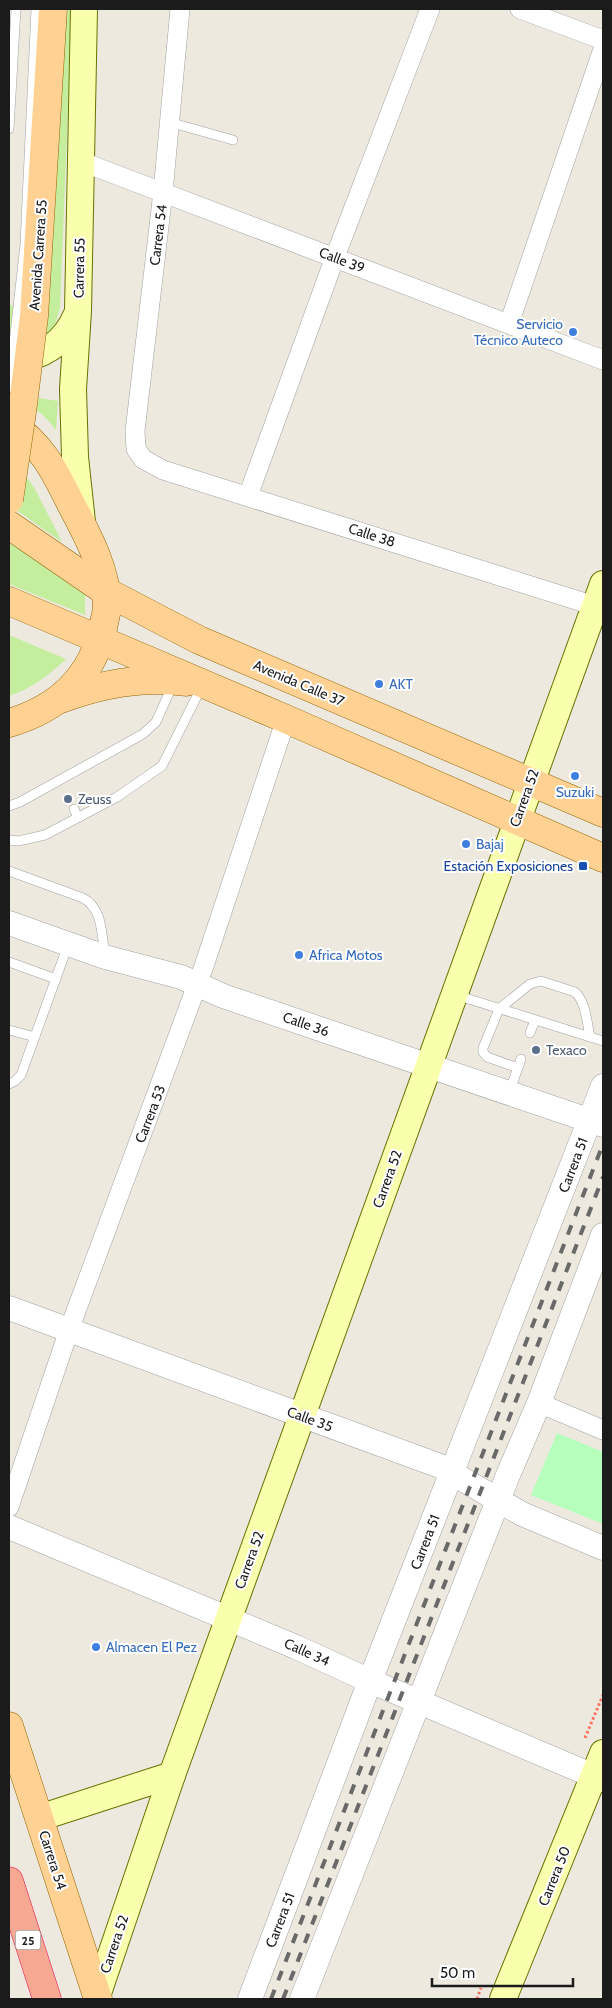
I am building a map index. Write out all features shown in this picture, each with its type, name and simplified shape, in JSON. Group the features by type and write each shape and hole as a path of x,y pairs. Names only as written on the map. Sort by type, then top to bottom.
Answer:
{"highway":[{"name":"25","path":"9,1881 47,1999"}],"main road":[{"name":"Avenida Carrera 55","path":"9,500 34,316 53,9"},
{"name":"Carrera 55","path":"83,526 75,457 73,388 78,311 84,9"},
{"path":"9,356 30,356 46,351 61,341 71,327 78,311"},
{"path":"9,422 28,436 51,466 83,526 97,558 105,591 107,607 100,639 93,657 79,680 56,702"},
{"name":"Avenida Calle 37","path":"9,525 105,591 199,640 603,813"},
{"name":"Carrera 52","path":"97,1998 172,1775 228,1619 530,782 601,600"},
{"path":"9,601 100,639 176,676 203,684 286,719 603,858"},
{"path":"9,736 19,720 56,702 98,687 176,676"},
{"name":"Carrera 54","path":"9,1726 97,1998"},
{"name":"Carrera 50","path":"503,1999 593,1769"},
{"path":"39,1818 172,1775"}],"street":[{"name":"Carrera 54","path":"143,459 136,449 135,431 163,192 180,9"},
{"path":"248,496 334,257 430,9"},
{"path":"520,9 603,40"},
{"path":"509,324 603,49"},
{"name":"Calle 39","path":"80,161 603,360"},
{"name":"Calle 38","path":"143,459 163,470 601,600"},
{"name":"Carrera 53","path":"9,1507 68,1330 197,985 286,719"},
{"name":"Calle 36","path":"9,925 69,942 105,956 181,977 223,996 597,1123"},
{"name":"Carrera 51","path":"250,1999 370,1681 452,1473 597,1123 603,1086"},
{"path":"302,1999 498,1501 539,1403 603,1235"},
{"name":"Calle 35","path":"9,1308 440,1466 522,1514 603,1548"},
{"path":"539,1403 603,1430"},
{"name":"Calle 34","path":"9,1527 420,1702 593,1769"}],"lane":[{"path":"9,130 16,9"},
{"path":"9,388 25,244 36,9"},
{"path":"169,122 234,140"},
{"path":"9,806 63,783 100,758 143,734 156,722 176,676"},
{"path":"9,840 18,841 45,835 118,797 162,766 203,684"},
{"path":"100,758 104,767"},
{"path":"114,788 118,797"},
{"path":"74,809 78,818"},
{"path":"9,872 83,898 92,903 98,914 105,956"},
{"path":"9,1084 15,1082 21,1075 69,942"},
{"path":"9,962 56,979"},
{"path":"508,1093 519,1064 487,1056 483,1052 500,1009 530,984 541,982 575,992 583,1004 590,1037"},
{"path":"454,994 603,1041"},
{"path":"530,1034 535,1020"},
{"path":"9,1030 34,1037"}],"path":[{"path":"593,1769 603,1695"}],"green space":[{"path":"62,9 72,9 60,308 55,326 47,339 9,345 9,305 44,310"},
{"path":"9,393 58,401 56,430 45,417 35,410 9,398"},
{"path":"11,455 35,489 62,542 9,505"},
{"path":"9,543 85,591 85,615 9,584"},
{"path":"9,635 66,659 39,681 25,690 9,696"},
{"path":"557,1433 603,1452 603,1524 531,1495"}],"railway":[{"path":"271,1999 603,1144"},
{"path":"283,1999 603,1177"}],"place":[{"name":"Servicio Técnico Auteco","path":"573,332"},
{"name":"AKT","path":"379,684"},
{"name":"Suzuki","path":"575,776"},
{"name":"Zeuss","path":"68,799"},
{"name":"Bajaj","path":"466,844"},
{"name":"Estación Exposiciones","path":"583,866"},
{"name":"Africa Motos","path":"299,955"},
{"name":"Texaco","path":"536,1050"},
{"name":"Almacen El Pez","path":"96,1647"}]}
